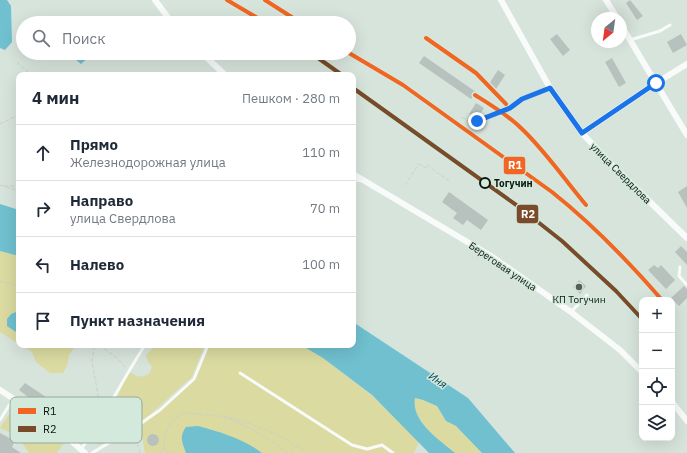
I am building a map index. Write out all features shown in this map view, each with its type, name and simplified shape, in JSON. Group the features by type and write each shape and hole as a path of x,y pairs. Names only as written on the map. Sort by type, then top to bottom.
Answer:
{"street":[{"path":"155,0 167,16"},
{"name":"улица Свердлова","path":"501,0 550,88 582,133 610,163 687,238"},
{"path":"606,0 613,12"},
{"path":"627,35 687,135"},
{"path":"209,60 222,72"},
{"path":"582,133 687,64"},
{"name":"Береговая улица","path":"356,176 491,256 571,312 620,350 639,369"},
{"path":"0,390 11,397"},
{"path":"674,405 687,421"},
{"path":"74,443 83,451"}],"lane":[{"path":"630,40 660,31 670,25"},
{"path":"522,99 550,88"},
{"path":"356,180 365,181"},
{"path":"680,267 679,276 687,285"},
{"path":"571,312 587,295"},
{"path":"114,397 143,348"},
{"path":"142,423 160,410 194,379 207,348"},
{"path":"240,373 352,445 368,449 382,445 393,453"},
{"path":"0,420 10,403"},
{"path":"92,453 109,443"}],"path":[{"path":"17,62 28,72"},
{"path":"462,117 475,126 477,121 510,108 522,99"},
{"path":"0,124 16,116"},
{"path":"405,185 419,164 426,168 427,165 449,181"},
{"path":"0,186 16,186"},
{"path":"2,186 16,190"},
{"path":"0,281 16,285"},
{"path":"94,348 92,362 98,397"},
{"path":"103,348 118,359 128,371"},
{"path":"164,450 163,441 168,424 180,415 188,413 219,416 244,422 277,435 307,453"},
{"path":"219,416 248,428 275,443 287,453"},
{"path":"137,443 140,453"},
{"path":"292,453 296,447"},
{"path":"160,453 164,450"},
{"path":"164,450 173,453"}],"green space":[{"path":"0,251 16,255 16,342 0,332"},
{"path":"26,348 74,348 69,355 67,366 63,373 50,373 36,362 32,352"},
{"path":"153,348 204,348 192,377 142,422 142,397 117,397 128,371 139,376 144,376 150,373 152,366 148,362 146,355"},
{"path":"207,348 306,348 323,358 371,395 419,442 414,453 145,453 142,436 142,422 194,379"},
{"path":"415,398 437,406 446,421 456,426 482,453 455,453 422,423 415,407"},
{"path":"10,413 10,432 0,428"},
{"path":"22,443 64,443 57,453 29,453"}],"water":[{"path":"0,0 7,0 11,6 12,42 5,50 0,48"},
{"path":"76,60 85,60 81,64"},
{"path":"0,204 16,209 16,255 0,251"},
{"path":"16,312 16,332 7,326 7,319 11,314"},
{"name":"Иня","path":"356,324 468,398 515,453 482,453 456,426 446,421 437,406 415,398 417,415 422,423 455,453 429,453 372,395 323,358 306,348 356,348"},
{"path":"198,426 223,433 240,440 262,453 186,453 183,446 182,434 186,427"}],"building":[{"path":"630,0 643,16 637,20 626,3"},
{"path":"557,34 570,50 563,56 550,39"},
{"path":"681,34 687,45 673,53 667,42"},
{"path":"424,56 476,92 471,99 419,63"},
{"path":"612,58 626,83 619,87 605,62"},
{"path":"498,70 505,75 496,89 489,84"},
{"path":"476,103 484,108 477,119 469,114"},
{"path":"687,186 687,208 678,192"},
{"path":"449,192 488,220 481,230 467,220 463,225 453,218 457,213 442,202"},
{"path":"681,246 687,252 687,265 675,252"},
{"path":"654,265 658,268 661,265 675,280 666,289 648,270"},
{"name":"КП Тогучин","path":"579,280 586,286 580,294 573,287"},
{"path":"684,286 687,289 687,298 679,306 675,302 675,297 672,297"},
{"path":"25,383 46,397 28,397 19,390"},
{"path":"0,433 10,438 10,443 14,443 12,447 21,453 0,453"},
{"path":"155,434 158,435 158,445 151,446 148,445 147,438 148,435"}],"transit line":[{"name":"R1","path":"227,0 254,16"},
{"name":"R1","path":"265,0 290,16"},
{"name":"R1","path":"426,38 476,73 506,104"},
{"name":"R1","path":"356,57 403,85 552,192 609,243 659,297"},
{"name":"R2","path":"321,60 338,72"},
{"name":"R2","path":"356,90 519,207 562,241 616,291 639,316"},
{"name":"R1","path":"475,95 517,124 531,138 586,205"}],"place":[{"name":"Тогучин","path":"485,183"},
{"name":"КП Тогучин","path":"579,287"}],"route":[{"path":"477,121 510,108 522,99 550,88 582,133 656,83"}]}
